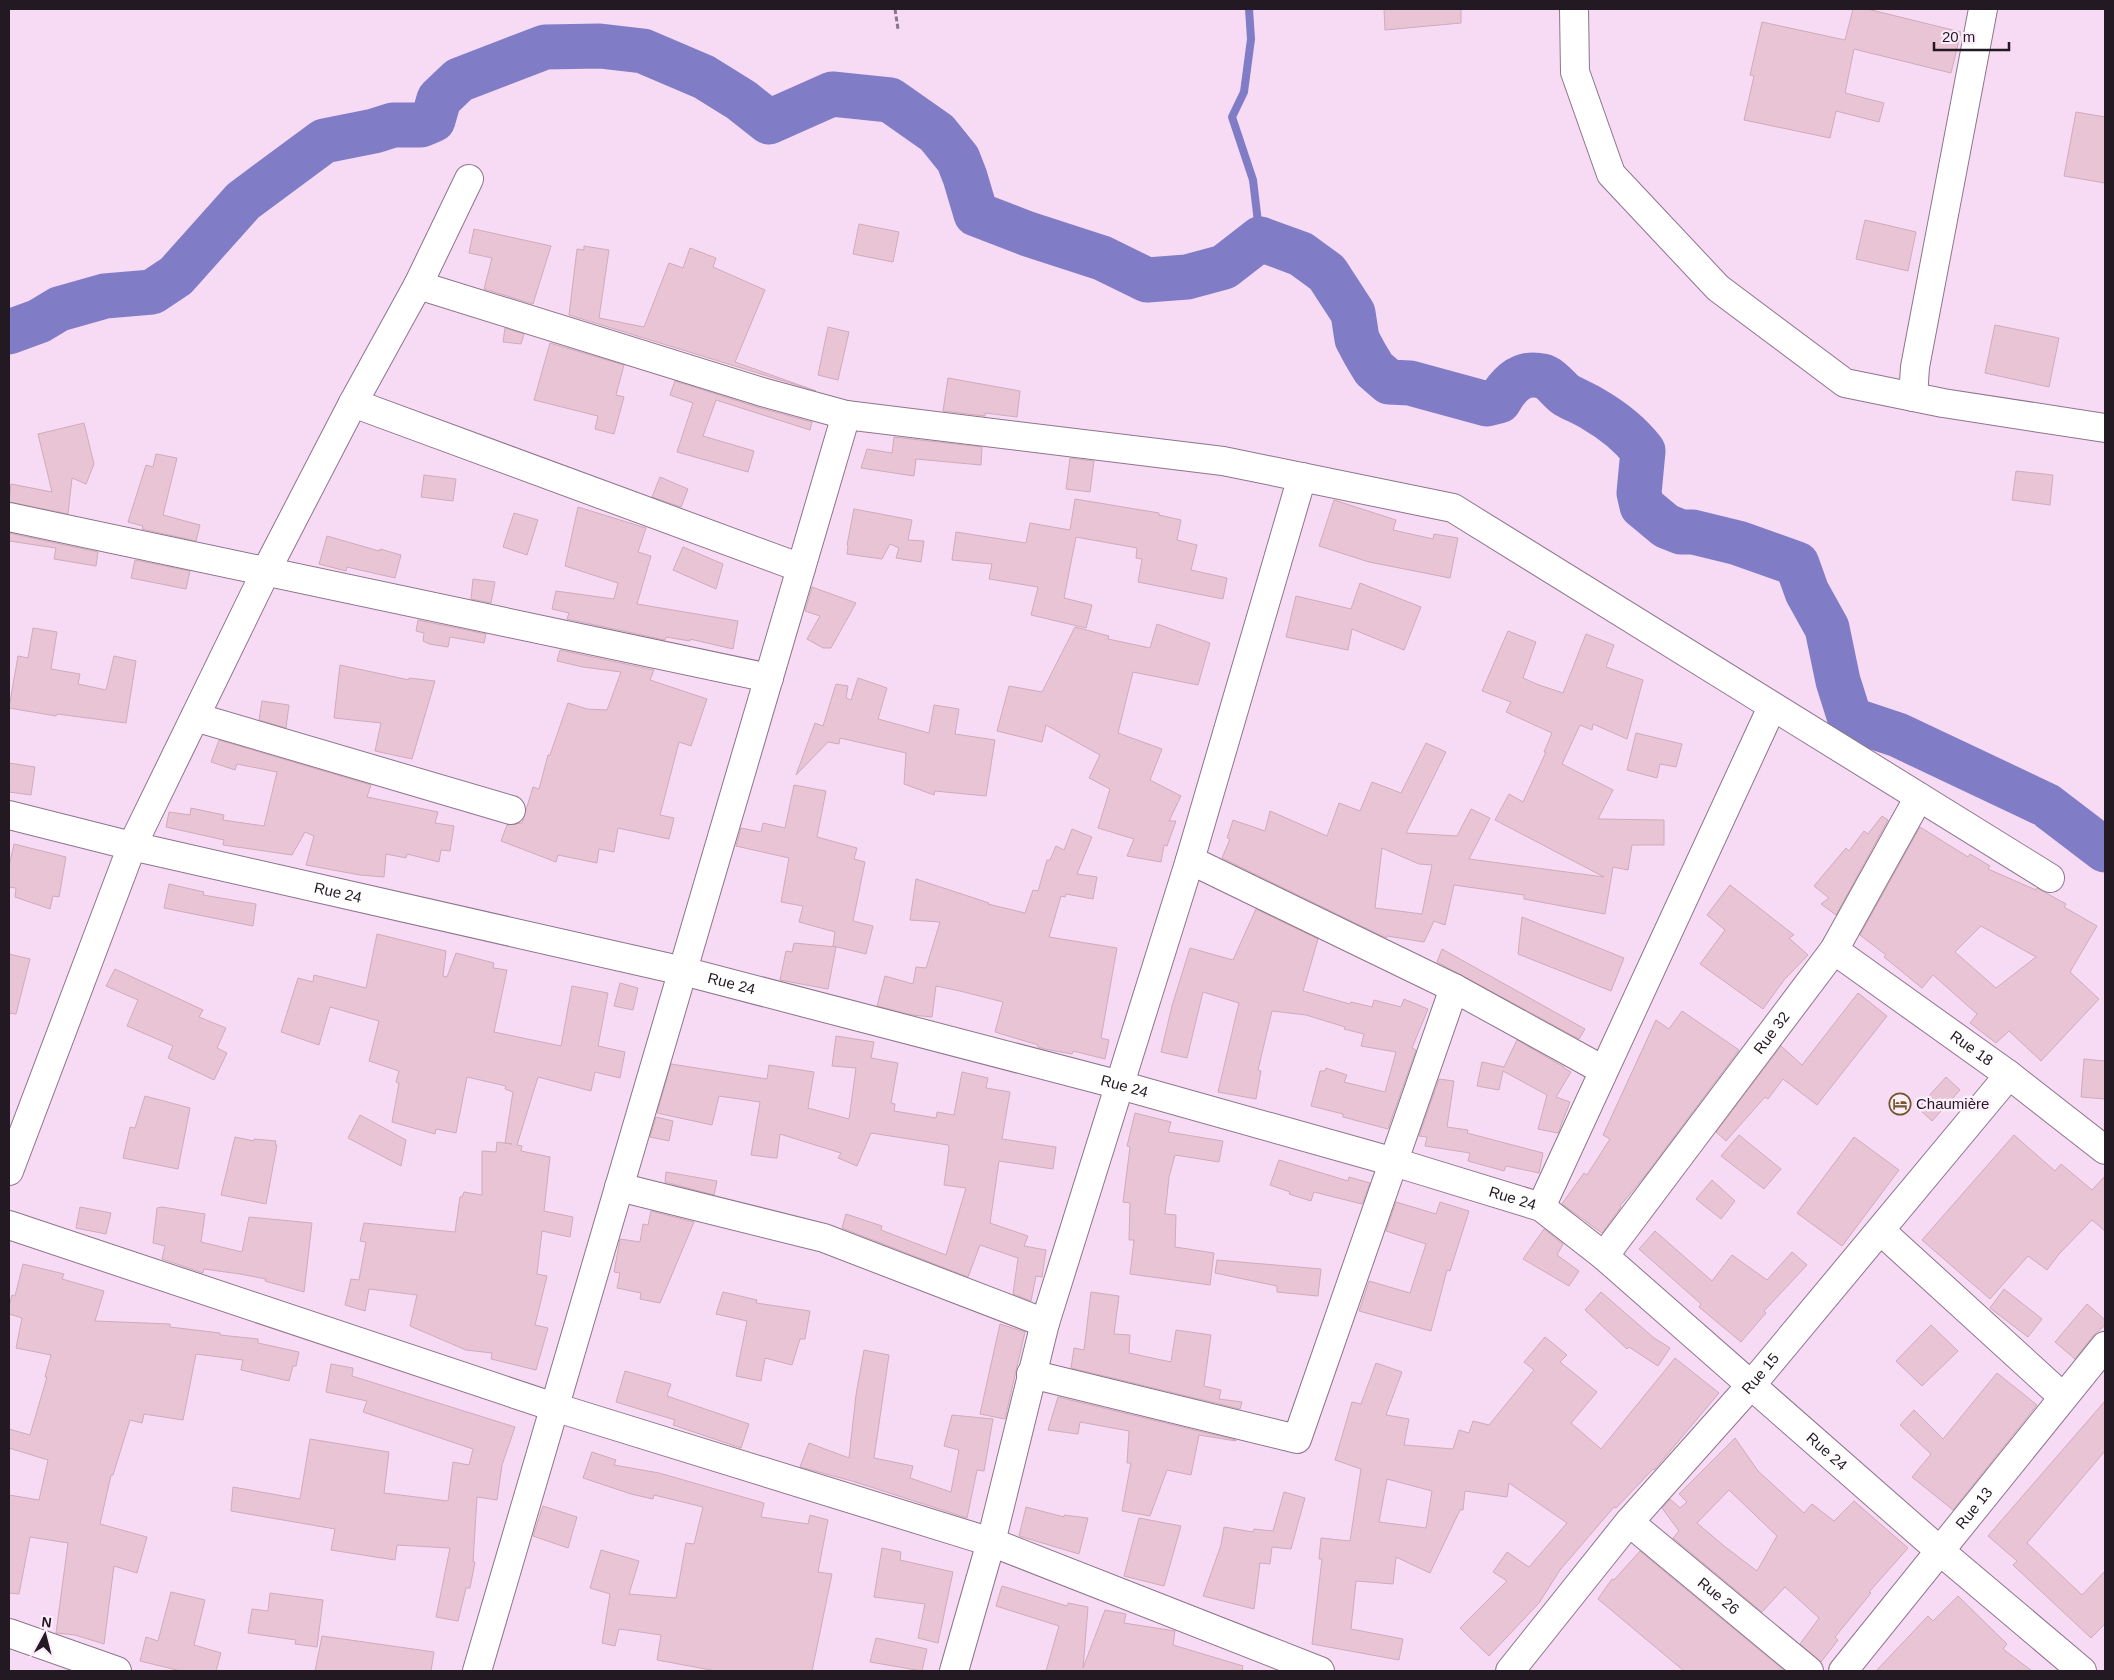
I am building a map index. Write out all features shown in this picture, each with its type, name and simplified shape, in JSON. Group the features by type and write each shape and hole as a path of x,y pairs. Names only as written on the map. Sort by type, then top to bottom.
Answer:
{"street":[{"path":"1574,9 1575,72 1611,174 1718,288 1845,383 1913,397 2105,428"},
{"path":"1913,397 1915,367 1984,9"},
{"path":"9,1171 132,846 266,570 353,403 418,286 469,179"},
{"path":"418,286 753,389 846,415 1223,461 1453,508 2050,878"},
{"path":"353,403 801,568"},
{"path":"477,1671 846,415"},
{"path":"954,1671 992,1542 1031,1374 1045,1323 1190,860 1302,477"},
{"path":"9,517 769,678"},
{"path":"1541,1207 1772,707"},
{"path":"195,717 511,810"},
{"name":"Rue 32","path":"1604,1256 1834,950 1919,797"},
{"name":"Rue 24","path":"9,815 132,846 683,971 1120,1085 1394,1162 1541,1207 1604,1256 1940,1551 2082,1671"},
{"path":"1190,860 1454,988 1603,1070"},
{"name":"Rue 18","path":"1834,950 2009,1075 2105,1150"},
{"path":"1031,1374 1297,1439 1454,988"},
{"name":"Rue 15","path":"1510,1671 1629,1522 1752,1384 2009,1075"},
{"path":"620,1187 824,1238 1045,1323"},
{"path":"9,1225 554,1407 992,1542 1320,1671"},
{"path":"1881,1231 2062,1397"},
{"name":"Rue 13","path":"1843,1671 2105,1346"},
{"name":"Rue 26","path":"1629,1522 1808,1671"},
{"path":"9,1632 117,1671"}],"path":[{"path":"895,9 898,29"}],"building":[{"path":"1384,9 1461,9 1461,23 1385,30"},
{"path":"1853,9 1867,9 1961,32 1951,73 1854,49 1845,93 1884,103 1879,122 1836,111 1830,138 1744,120 1754,76 1750,75 1762,22 1845,40"},
{"path":"2076,112 2105,117 2105,183 2064,176"},
{"path":"1865,220 1916,232 1908,271 1856,259"},
{"path":"859,224 899,232 893,262 853,254"},
{"path":"474,229 551,246 533,304 484,289 492,258 469,253"},
{"path":"584,246 609,250 599,318 644,327 669,263 683,268 690,248 716,258 713,267 765,290 735,362 816,391 569,315 577,249 584,250"},
{"path":"1995,325 2059,338 2049,387 1985,373"},
{"path":"828,327 849,332 838,380 818,375"},
{"path":"505,328 524,334 521,344 503,342"},
{"path":"550,343 624,365 616,395 624,397 614,434 595,429 598,416 534,400"},
{"path":"948,378 1020,391 1017,417 985,413 985,416 943,411"},
{"path":"675,381 812,422 810,430 716,400 703,436 754,451 748,472 677,452 693,403 670,395"},
{"path":"84,423 94,464 86,484 72,478 68,514 9,502 11,484 52,492 38,434"},
{"path":"894,437 982,447 981,465 916,459 914,476 861,468 867,449 892,453"},
{"path":"156,454 177,458 163,515 200,525 196,541 142,529 143,526 128,522 146,465 153,467"},
{"path":"1070,458 1094,461 1090,492 1066,489"},
{"path":"2016,471 2053,475 2050,505 2012,500"},
{"path":"424,475 456,479 453,501 421,497"},
{"path":"660,477 688,489 681,507 652,497"},
{"path":"1075,499 1159,513 1159,515 1181,520 1177,540 1197,545 1191,570 1227,578 1223,599 1138,582 1142,559 1136,558 1137,548 1076,537 1064,598 1092,605 1086,628 1031,615 1038,587 989,579 992,564 952,560 956,532 1026,543 1030,523 1070,530"},
{"path":"1334,500 1396,520 1393,530 1433,539 1434,534 1458,538 1450,578 1369,562 1319,546"},
{"path":"578,507 646,528 638,552 651,556 637,604 738,621 733,649 690,639 690,641 666,637 665,640 567,619 569,613 552,609 556,591 614,599 618,583 565,566"},
{"path":"854,509 912,520 908,540 924,541 921,562 896,558 899,548 890,544 882,559 847,554"},
{"path":"514,513 538,520 527,555 503,547"},
{"path":"9,533 98,552 96,566 54,559 56,548 9,541"},
{"path":"327,536 379,551 380,549 401,555 395,578 347,567 346,571 319,564"},
{"path":"683,547 723,564 716,589 673,570"},
{"path":"135,560 190,571 186,589 131,578"},
{"path":"473,579 495,582 491,603 471,599"},
{"path":"1360,583 1421,607 1404,650 1352,629 1348,650 1286,637 1296,596 1351,609"},
{"path":"812,587 856,603 831,648 823,648 807,639 820,616 805,611"},
{"path":"418,620 486,634 484,643 450,637 448,647 429,644 423,641 424,633 416,631"},
{"path":"1157,624 1210,643 1198,685 1133,672 1118,733 1162,749 1150,780 1181,796 1169,821 1176,821 1167,846 1164,845 1161,862 1127,856 1134,839 1098,828 1110,789 1089,778 1100,755 1046,725 1042,742 997,731 1009,686 1042,692 1075,627 1109,636 1108,639 1150,648"},
{"path":"33,628 57,632 51,669 80,674 78,684 106,690 114,656 136,661 126,723 57,714 56,716 9,708 18,656 28,658"},
{"path":"1508,631 1536,642 1523,678 1539,685 1563,693 1586,634 1614,645 1606,667 1643,680 1627,739 1593,724 1592,730 1580,725 1562,764 1613,790 1598,819 1664,820 1664,845 1632,845 1628,870 1613,867 1605,914 1524,899 1524,895 1454,885 1445,925 1434,921 1424,942 1387,936 1386,938 1222,858 1230,839 1227,838 1233,820 1265,831 1270,811 1327,836 1339,803 1360,811 1372,782 1401,793 1426,743 1446,752 1406,833 1457,836 1471,809 1490,818 1469,859 1604,877 1495,820 1509,794 1523,802 1546,752 1544,752 1552,733 1506,712 1511,702 1482,691","holes":["1382,848 1419,864 1432,865 1422,914 1375,908"]},
{"path":"560,650 654,670 650,680 707,699 691,746 679,742 660,815 674,818 669,839 618,828 614,852 599,849 597,863 558,855 556,862 501,841 507,825 522,823 533,787 539,789 548,755 550,755 568,703 587,709 607,710 621,672 583,667 557,661"},
{"path":"340,665 409,680 409,678 435,681 412,759 375,751 381,723 334,718"},
{"path":"858,678 887,688 878,719 929,733 934,705 959,709 955,734 995,740 986,796 935,791 934,795 904,784 906,753 840,738 839,744 828,742 796,775 815,723 823,726 836,684 848,686 846,698 851,700"},
{"path":"262,701 289,705 286,728 259,720"},
{"path":"1636,733 1682,744 1676,767 1660,764 1657,778 1627,770"},
{"path":"219,740 371,785 367,797 438,812 435,823 454,826 450,851 441,850 439,862 407,854 406,858 386,854 384,877 360,875 306,865 314,836 305,832 292,855 223,845 224,840 166,827 169,812 190,815 191,808 224,815 223,820 264,826 277,772 237,764 235,770 211,762"},
{"path":"9,763 35,767 31,795 9,792"},
{"path":"794,785 826,791 817,837 857,848 854,859 865,862 853,921 873,926 866,954 833,946 835,932 799,922 803,906 781,902 789,858 736,846 741,828 761,832 763,823 785,828"},
{"path":"1882,816 1888,820 1836,915 1821,904 1829,898 1814,886 1846,848 1849,851 1864,831 1868,834"},
{"path":"1920,827 1968,857 1970,854 1990,866 1988,869 2036,890 2037,888 2066,904 2064,907 2097,926 2070,972 2099,999 2041,1061 2009,1031 1996,1043 1970,1023 1977,1014 1933,975 1922,988 1884,957 1886,955 1860,935","holes":["1981,926 2036,957 1996,988 1955,952"]},
{"path":"1072,829 1092,837 1077,874 1097,877 1093,899 1066,894 1065,897 1061,896 1049,937 1117,948 1101,1038 1109,1040 1105,1059 1073,1051 1072,1054 1045,1049 1038,1047 1038,1045 995,1032 1003,1002 960,991 936,986 932,1017 912,1015 877,1006 885,976 913,984 916,967 926,968 940,922 910,920 916,879 988,904 1025,913 1033,890 1038,891 1047,860 1050,860 1056,846 1064,850"},
{"path":"14,844 66,857 59,897 53,896 50,909 15,897 16,888 9,887 9,866"},
{"path":"169,884 204,892 203,895 256,904 253,926 164,908"},
{"path":"1730,885 1794,935 1789,938 1808,955 1784,980 1763,1009 1700,964 1725,930 1707,915"},
{"path":"1256,909 1318,939 1303,991 1350,1004 1351,1002 1372,1007 1374,1000 1401,1007 1404,999 1428,1009 1412,1048 1416,1050 1388,1129 1311,1106 1320,1071 1325,1071 1326,1068 1347,1075 1344,1082 1385,1092 1396,1052 1361,1046 1364,1034 1344,1029 1345,1027 1306,1015 1272,1011 1258,1070 1261,1071 1256,1099 1218,1092 1239,1003 1203,992 1187,1058 1161,1052 1172,1006 1190,948 1233,960"},
{"path":"1522,917 1624,958 1611,991 1518,954"},
{"path":"377,934 446,951 443,976 447,977 456,953 494,963 493,968 507,970 494,1032 561,1046 572,986 608,993 598,1046 625,1052 620,1078 595,1072 591,1091 538,1077 517,1145 522,1146 521,1151 550,1157 544,1211 573,1217 570,1237 542,1231 537,1274 547,1276 535,1325 548,1328 536,1370 491,1359 492,1353 466,1350 410,1326 417,1295 369,1289 365,1311 345,1305 351,1279 359,1280 366,1242 360,1241 364,1223 455,1232 460,1197 462,1197 464,1192 482,1195 482,1151 496,1152 497,1142 512,1144 505,1143 513,1092 505,1089 506,1086 467,1077 456,1133 436,1129 435,1134 392,1122 399,1083 396,1082 399,1071 369,1061 379,1021 330,1007 319,1045 281,1032 298,978 313,982 314,975 366,988"},
{"path":"794,943 836,947 828,989 780,980 786,951 792,952"},
{"path":"1442,949 1585,1029 1579,1039 1437,962"},
{"path":"9,954 30,959 16,1014 9,1013"},
{"path":"115,969 203,1010 199,1017 226,1028 217,1048 227,1053 214,1080 168,1058 173,1046 127,1026 138,1000 106,986"},
{"path":"620,983 638,988 633,1010 614,1006"},
{"path":"1858,993 1887,1016 1817,1105 1783,1079 1768,1099 1765,1097 1726,1141 1716,1132 1781,1046 1802,1065"},
{"path":"1682,1011 1739,1050 1620,1206 1602,1233 1562,1204 1584,1173 1587,1175 1610,1139 1603,1135 1656,1020 1669,1029"},
{"path":"836,1036 874,1042 871,1058 898,1063 891,1103 895,1104 894,1111 936,1118 937,1112 954,1115 962,1072 988,1078 986,1088 1010,1092 1002,1139 1056,1147 1053,1169 999,1161 990,1223 1028,1236 1024,1246 1046,1250 1042,1277 1036,1276 1031,1301 1013,1294 1018,1258 980,1245 968,1277 842,1228 846,1214 882,1226 881,1230 946,1255 966,1188 944,1185 948,1145 871,1133 857,1166 838,1158 841,1153 780,1134 777,1158 775,1158 751,1155 760,1102 719,1096 712,1125 657,1113 671,1064 767,1079 769,1065 814,1072 808,1108 849,1119 856,1068 832,1066"},
{"path":"1517,1040 1571,1072 1556,1097 1570,1102 1558,1133 1538,1129 1547,1095 1503,1071 1499,1090 1477,1086 1482,1062 1504,1067"},
{"path":"2084,1059 2105,1061 2105,1099 2081,1097"},
{"path":"1946,1077 1960,1090 1932,1121 1918,1108"},
{"path":"1439,1079 1454,1081 1447,1127 1468,1130 1467,1133 1543,1153 1539,1173 1506,1166 1504,1171 1468,1161 1470,1153 1425,1146 1427,1137 1419,1136"},
{"path":"145,1096 190,1108 178,1169 123,1158 130,1127 135,1128"},
{"path":"1135,1113 1171,1122 1168,1132 1223,1141 1219,1162 1175,1155 1169,1177 1165,1214 1176,1215 1175,1247 1214,1253 1210,1285 1130,1274 1134,1240 1129,1240 1130,1203 1123,1202 1130,1147 1127,1146"},
{"path":"360,1115 406,1140 401,1166 348,1138"},
{"path":"656,1117 673,1121 669,1141 650,1137"},
{"path":"1739,1135 1781,1169 1764,1189 1721,1156"},
{"path":"2014,1135 2055,1171 2061,1164 2092,1190 2105,1176 2105,1231 2092,1220 2059,1254 2047,1270 2028,1256 1990,1299 1922,1240"},
{"path":"235,1137 254,1141 254,1139 276,1141 275,1145 277,1145 266,1204 221,1195"},
{"path":"1854,1137 1899,1170 1842,1246 1797,1213"},
{"path":"1279,1160 1348,1181 1349,1177 1370,1183 1362,1204 1314,1192 1311,1201 1270,1185"},
{"path":"666,1172 717,1181 714,1195 665,1182"},
{"path":"1712,1180 1735,1201 1721,1219 1696,1199"},
{"path":"1396,1202 1436,1214 1440,1202 1469,1211 1450,1271 1447,1270 1431,1331 1359,1311 1369,1281 1410,1293 1426,1244 1386,1231"},
{"path":"80,1207 111,1213 106,1234 76,1228"},
{"path":"162,1207 205,1214 201,1242 242,1252 249,1217 312,1223 304,1292 265,1281 266,1279 240,1274 204,1269 203,1273 162,1259 165,1246 153,1243 157,1208"},
{"path":"651,1211 694,1222 660,1303 640,1299 641,1293 617,1288 620,1273 614,1272 620,1239 640,1242 643,1224 648,1225"},
{"path":"1544,1229 1563,1244 1557,1255 1579,1271 1569,1286 1523,1259"},
{"path":"1655,1231 1712,1281 1732,1255 1767,1280 1792,1252 1807,1265 1764,1311 1766,1313 1741,1342 1699,1307 1701,1304 1639,1249"},
{"path":"1217,1260 1321,1269 1318,1296 1277,1292 1277,1286 1215,1273"},
{"path":"23,1264 64,1274 62,1279 104,1291 95,1321 170,1324 170,1327 258,1339 258,1343 299,1352 296,1366 293,1366 289,1381 241,1370 243,1360 196,1354 183,1420 144,1414 142,1423 130,1420 113,1475 111,1475 100,1524 147,1537 137,1573 114,1566 104,1644 75,1635 56,1633 68,1543 30,1537 19,1594 9,1593 9,1495 39,1500 48,1460 9,1448 9,1429 30,1435 47,1377 45,1377 51,1355 16,1348 22,1318 9,1314 9,1307 12,1295 15,1296"},
{"path":"2004,1289 2042,1319 2028,1337 1990,1308"},
{"path":"723,1292 757,1300 756,1303 810,1311 805,1339 800,1339 792,1365 765,1358 761,1381 736,1376 747,1321 716,1314"},
{"path":"1091,1292 1119,1296 1114,1334 1130,1335 1129,1353 1171,1362 1176,1330 1211,1335 1204,1386 1221,1390 1219,1399 1242,1402 1240,1409 1071,1368 1074,1348 1084,1350"},
{"path":"1601,1292 1654,1338 1670,1348 1658,1366 1629,1347 1627,1349 1585,1310"},
{"path":"2087,1304 2105,1320 2105,1325 2093,1336 2075,1359 2055,1342"},
{"path":"1000,1324 1025,1332 1005,1419 980,1414"},
{"path":"1931,1325 1958,1351 1922,1386 1896,1361"},
{"path":"1545,1337 1567,1355 1560,1362 1597,1392 1571,1423 1601,1449 1675,1358 1719,1393 1654,1470 1616,1508 1614,1507 1560,1570 1539,1603 1489,1656 1460,1628 1507,1581 1493,1572 1507,1552 1529,1567 1567,1523 1509,1483 1507,1497 1465,1491 1463,1510 1460,1510 1430,1573 1396,1557 1393,1584 1356,1581 1351,1629 1403,1639 1399,1660 1312,1644 1322,1559 1319,1559 1321,1538 1350,1541 1361,1469 1335,1460 1352,1402 1361,1404 1376,1363 1402,1372 1386,1415 1409,1419 1404,1445 1453,1449 1459,1430 1469,1433 1473,1421 1489,1425 1534,1370 1524,1362","holes":["1387,1479 1432,1491 1426,1528 1379,1522"]},
{"path":"864,1350 889,1355 874,1458 913,1466 910,1478 951,1492 959,1450 944,1446 952,1415 993,1419 984,1471 977,1470 967,1518 852,1481 800,1467 809,1443 849,1458 856,1395"},
{"path":"331,1364 353,1368 352,1376 515,1427 502,1465 497,1500 477,1497 473,1562 475,1562 470,1588 466,1588 458,1621 436,1617 450,1548 397,1545 395,1560 331,1550 335,1529 231,1511 233,1487 300,1499 310,1439 389,1452 384,1493 448,1501 453,1462 469,1465 473,1449 363,1412 367,1401 326,1392"},
{"path":"625,1371 671,1384 667,1396 749,1424 741,1448 673,1425 675,1420 616,1402"},
{"path":"1997,1373 2037,1405 1953,1510 1912,1477 1931,1454 1900,1425 1914,1410 1943,1439"},
{"path":"1058,1397 1236,1441 1199,1435 1191,1475 1167,1470 1150,1516 1122,1511 1131,1463 1127,1463 1129,1431 1080,1422 1078,1434 1048,1430"},
{"path":"2105,1401 2105,1451 2027,1543 2082,1595 2105,1571 2105,1624 2091,1638 2013,1565 2017,1561 1988,1536"},
{"path":"1735,1438 1758,1471 1804,1513 1812,1504 1834,1521 1854,1501 1908,1548 1869,1592 1871,1593 1835,1637 1838,1640 1821,1662 1800,1644 1819,1618 1785,1587 1762,1612 1673,1538 1679,1531 1662,1508 1670,1499 1680,1508 1687,1502 1679,1494","holes":["1729,1490 1777,1536 1757,1571 1697,1523"]},
{"path":"592,1452 616,1460 614,1465 659,1473 764,1503 761,1517 808,1524 810,1515 828,1520 818,1572 832,1574 812,1671 716,1671 657,1660 661,1635 619,1629 615,1646 602,1643 610,1594 590,1588 601,1550 639,1561 629,1594 676,1598 686,1543 694,1544 703,1507 654,1495 653,1499 631,1494 583,1478"},
{"path":"1284,1492 1305,1498 1291,1549 1272,1547 1270,1564 1260,1563 1254,1609 1203,1596 1221,1545 1224,1527 1253,1532 1254,1529 1273,1531"},
{"path":"543,1506 577,1517 568,1548 533,1536"},
{"path":"1026,1507 1064,1517 1064,1515 1088,1518 1079,1554 1019,1536"},
{"path":"1139,1518 1181,1526 1164,1586 1124,1576"},
{"path":"882,1548 901,1552 900,1560 953,1572 938,1643 918,1638 925,1604 874,1597"},
{"path":"1640,1551 1785,1671 1684,1671 1598,1599 1612,1579 1614,1580"},
{"path":"1002,1586 1067,1606 1068,1603 1088,1607 1083,1668 1105,1610 1126,1614 1124,1623 1175,1631 1173,1645 1243,1666 1242,1671 1046,1671 1059,1626 996,1606"},
{"path":"171,1592 205,1600 194,1645 221,1653 216,1671 181,1671 140,1661 146,1637 158,1641"},
{"path":"270,1593 323,1600 317,1647 295,1644 296,1640 248,1633 252,1609 268,1611"},
{"path":"1958,1596 2007,1644 2003,1649 2032,1671 1876,1671 1928,1616 1933,1621"},
{"path":"322,1636 434,1652 431,1671 315,1671"},
{"path":"876,1638 927,1649 922,1671 870,1662"}],"waterway":[{"path":"1249,9 1251,39 1244,92 1232,117 1253,180 1260,239"},
{"path":"9,332 39,321 59,309 105,296 152,292 176,276 243,201 324,141 374,131 393,125 421,125 433,120 439,99 459,80 545,47 600,46 643,51 704,77 741,100 769,122 832,94 890,100 937,133 958,159 976,214 1028,234 1102,258 1147,280 1187,277 1224,267 1260,239 1301,254 1327,273 1353,313 1357,339 1365,354 1374,369 1389,382 1410,383 1487,404 1499,401 1511,384 1522,377 1535,375 1549,379 1566,395 1590,407 1614,423 1643,451 1639,493 1642,506 1666,526 1681,532 1693,532 1738,543 1797,564 1807,592 1827,628 1838,681 1850,719 1898,735 2046,805 2105,850"}],"place":[{"name":"Chaumière","path":"1900,1104"}]}
